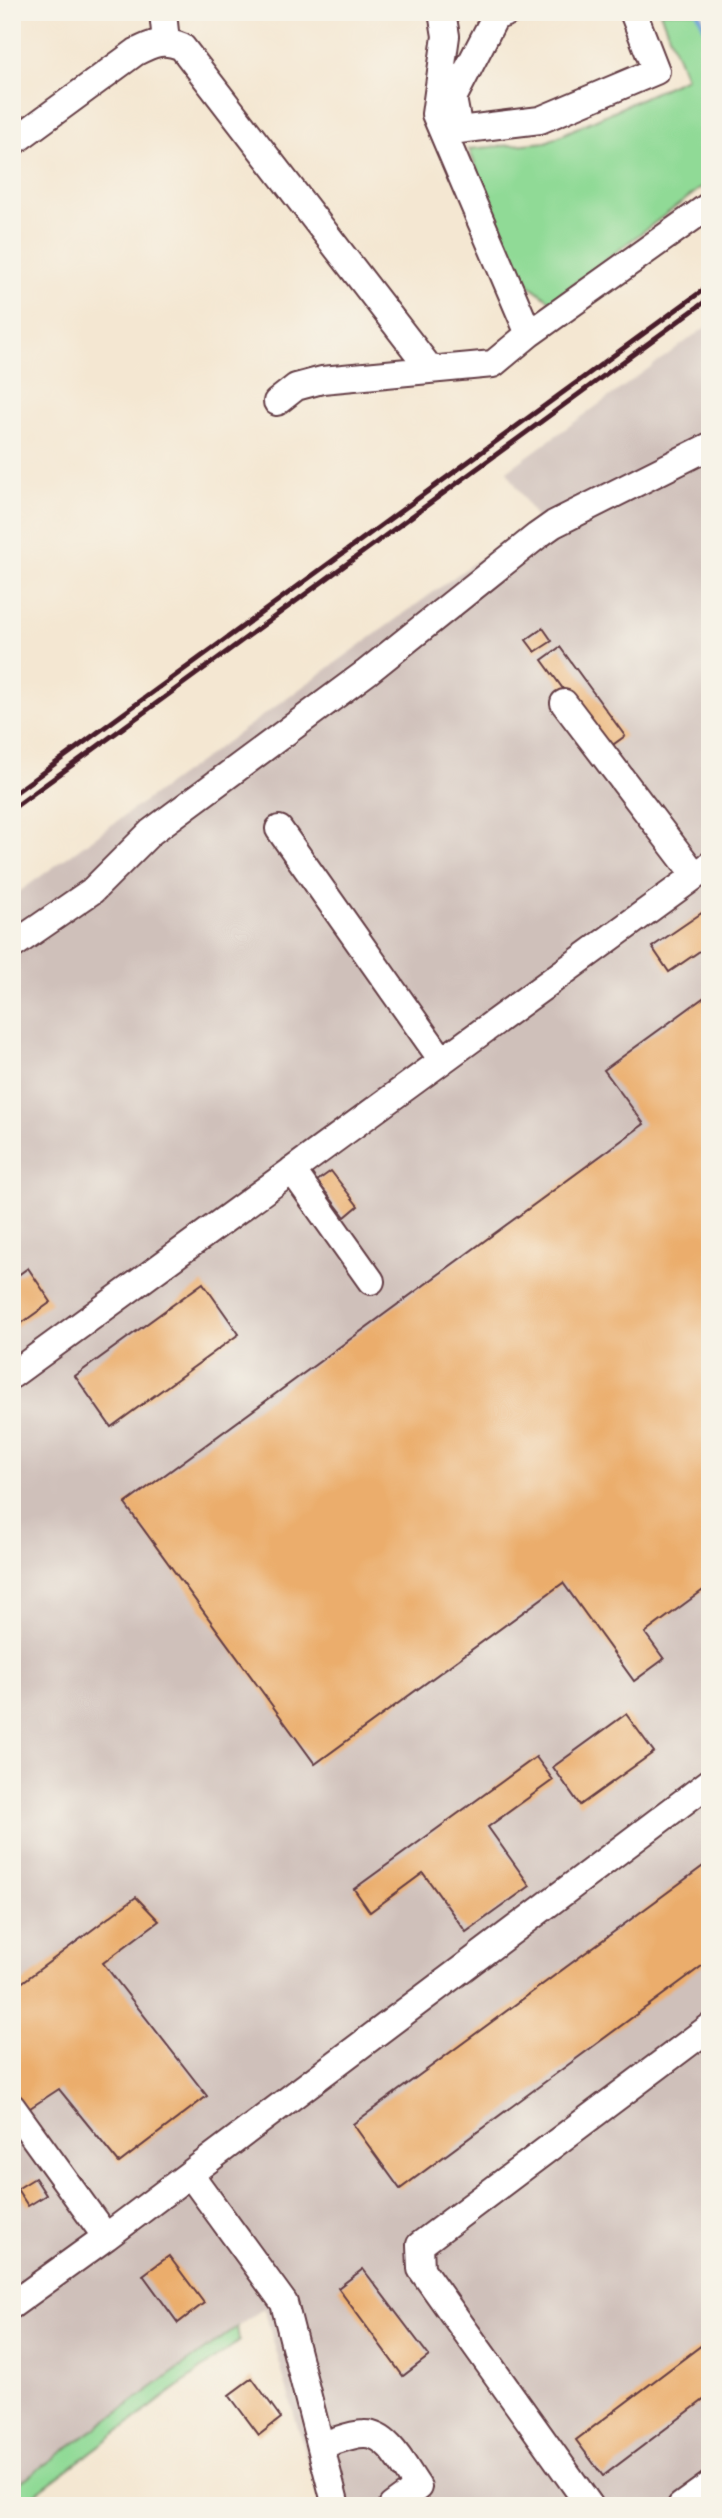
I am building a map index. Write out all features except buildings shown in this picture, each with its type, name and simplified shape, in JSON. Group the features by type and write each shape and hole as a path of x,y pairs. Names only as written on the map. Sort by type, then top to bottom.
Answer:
{"street":[{"path":"163,12 166,42"},
{"path":"442,12 446,36 435,114 528,334"},
{"path":"508,12 495,17 453,98 459,130 540,120 656,71 633,12"},
{"path":"12,143 136,52 157,42 182,47 431,370"},
{"path":"449,148 448,125 457,119"},
{"path":"277,402 296,387 322,380 493,364 528,334 710,205"},
{"path":"12,946 92,891 151,832 367,672 537,536 554,524 620,494 706,446"},
{"path":"12,1375 702,870 564,703"},
{"path":"279,829 442,1060"},
{"path":"292,1170 371,1281"},
{"path":"12,2305 106,2238 710,1782"},
{"path":"590,2506 421,2269 420,2245 710,2027"},
{"path":"12,2107 106,2238"},
{"path":"190,2174 284,2303 336,2506"},
{"path":"321,2445 364,2434 378,2437 391,2449 424,2496 392,2506"},
{"path":"681,2506 710,2485"}],"shaded area":[{"path":"710,324 710,2506 320,2506 264,2308 12,2488 12,897 536,518 507,471"}],"green space":[{"path":"660,12 698,12 710,40 710,181 551,301 518,277 469,149 546,142 686,78"},
{"path":"237,2327 239,2341 19,2506 12,2506 12,2488"}],"waterway":[{"path":"698,12 710,40"}],"railway":[{"path":"12,795 710,285"},
{"path":"12,809 710,298"}]}
